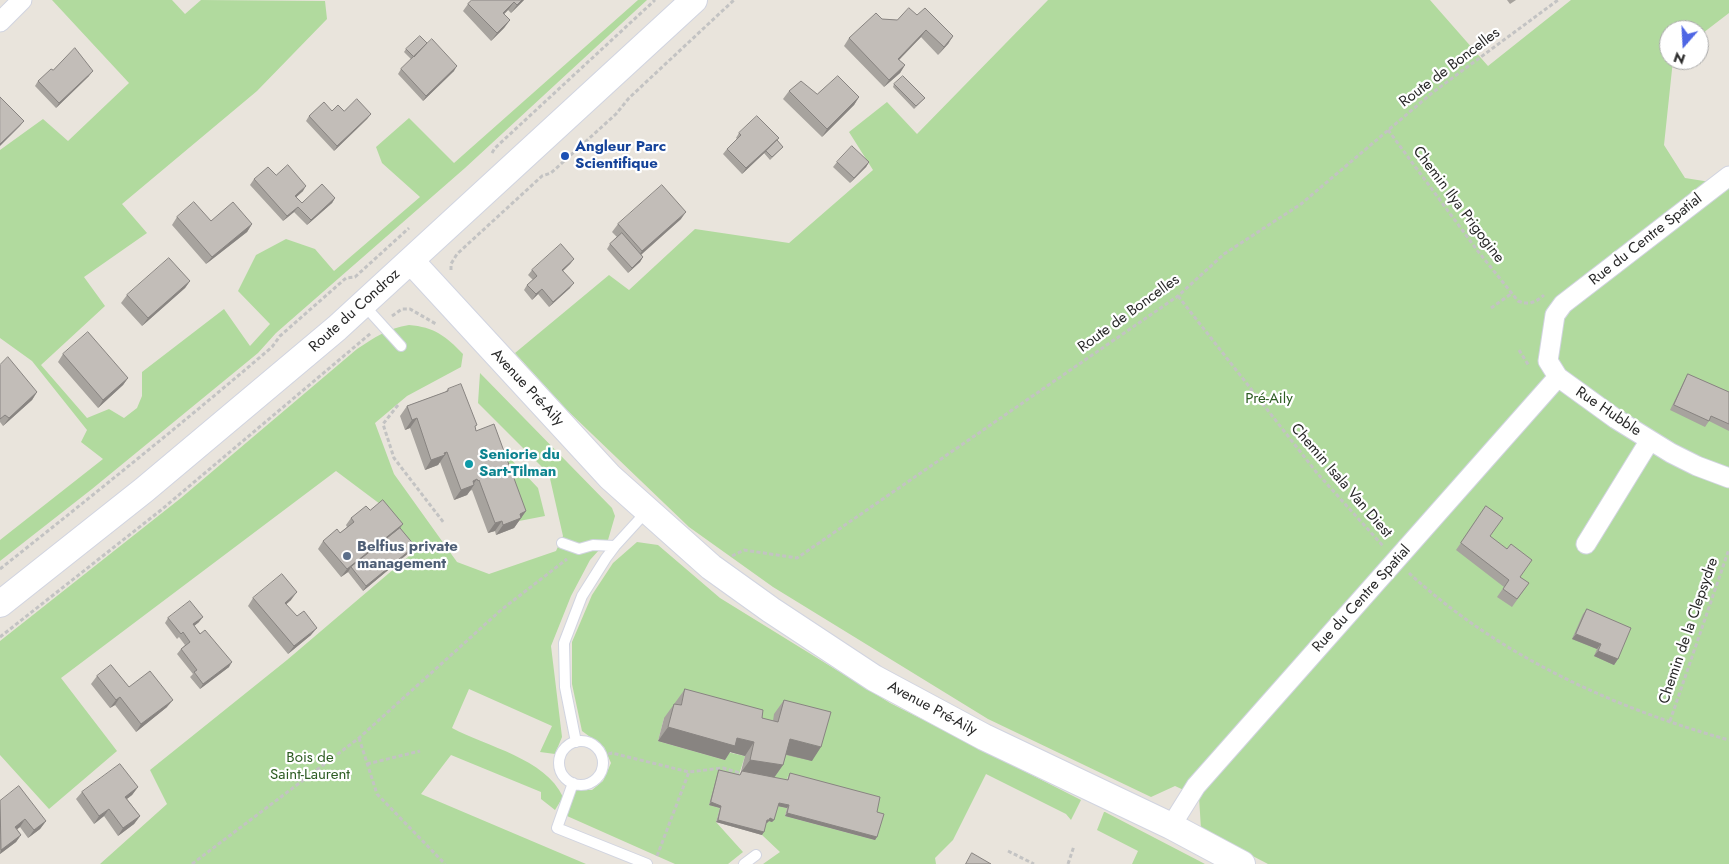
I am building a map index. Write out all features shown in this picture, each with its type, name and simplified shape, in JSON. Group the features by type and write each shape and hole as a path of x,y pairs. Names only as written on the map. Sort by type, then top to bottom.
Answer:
{"street":[{"path":"0,22 22,0"},
{"name":"Route du Condroz","path":"0,604 203,441 364,304 694,0"},
{"name":"Rue du Centre Spatial","path":"1171,826 1196,786 1558,377 1548,361 1555,315 1562,304 1729,177"},
{"name":"Avenue Pré-Aily","path":"411,261 610,477 711,567 874,678 984,737 1171,826 1242,864"},
{"name":"Rue Hubble","path":"1558,377 1616,419 1650,440 1697,466 1729,478"},
{"path":"1586,544 1650,440"}],"lane":[{"path":"364,304 401,346"},
{"path":"576,742 565,687 564,643 582,596 614,546 647,511"},
{"path":"562,543 579,549 593,545 614,546"},
{"path":"584,741 598,749 602,756 602,770 598,776 586,784 573,783 561,772 560,758 568,745 584,741"},
{"path":"573,783 557,828 647,864"},
{"path":"744,864 756,854"}],"path":[{"path":"495,148 655,0"},
{"path":"448,274 451,271 453,259 457,254 542,176 551,173 616,114 629,98 734,0"},
{"name":"Route de Boncelles","path":"711,567 744,550 797,558 1178,296 1224,254 1301,204 1432,93 1558,0"},
{"name":"Chemin Ilya Prigogine","path":"1388,130 1511,294 1491,308"},
{"path":"0,569 212,398 272,347 280,336 346,278 355,277"},
{"name":"Chemin Isala Van Diest","path":"1178,296 1317,473 1396,561 1430,592 1522,656 1605,697 1729,740"},
{"path":"0,637 176,498 402,309 410,309 437,325"},
{"path":"398,405 383,424 394,458 444,523"},
{"path":"192,864 359,738 501,610 579,549"},
{"name":"Chemin de la Clepsydre","path":"1670,721 1729,549"},
{"path":"359,738 377,794 445,864"},
{"path":"367,764 420,751"},
{"path":"602,756 612,753 689,772 723,768 740,774"},
{"path":"654,864 689,772"},
{"path":"1068,864 1074,846"},
{"path":"1008,851 1034,864"}],"green space":[{"path":"52,0 172,0 185,14 201,0 325,1 327,19 257,91 122,204 147,233 84,277 105,306 41,365 87,418 109,409 124,418 137,408 142,396 142,372 224,309 250,346 270,324 238,291 256,255 286,239 315,249 334,271 420,197 382,163 376,147 409,118 454,163 638,0 647,0 465,168 276,333 258,353 92,489 0,561 0,540 103,459 81,442 87,430 32,361 0,338 0,150 43,119 68,141 129,83"},
{"name":"Pré-Aily","path":"1048,0 1430,0 1488,66 1571,0 1729,0 1729,13 1709,28 1709,20 1659,20 1659,70 1672,70 1664,145 1685,178 1729,185 1729,864 1268,864 1201,829 1199,797 1175,786 1151,797 988,719 773,587 689,527 568,411 515,353 609,275 629,290 695,229 789,243 873,170 849,132 887,102 917,134"},
{"name":"Bois de Saint-Laurent","path":"409,325 433,330 451,342 463,354 461,367 407,396 375,423 394,474 457,562 489,574 556,551 563,536 549,474 478,403 480,373 612,508 615,516 608,540 590,560 571,596 551,646 562,737 555,754 540,752 552,726 469,689 452,728 514,755 543,772 563,797 555,810 541,799 541,792 451,755 421,794 586,864 100,864 167,804 150,770 287,660 415,551 380,504 336,471 61,678 117,751 49,809 0,755 0,641 181,498 357,349 388,331"},
{"path":"487,434 538,488 545,516 519,521"},
{"path":"637,542 658,545 720,598 890,703 1081,800 1071,820 1066,814 986,774 953,840 935,858 936,864 763,864 780,852 762,835 765,823 777,806 787,808 785,816 875,840 788,776 786,783 773,779 769,736 675,703 672,719 664,718 658,741 725,760 727,752 745,756 738,778 709,805 720,808 716,822 743,852 728,864 675,864 567,816 576,790 592,790 603,781 611,763 604,747 582,731 572,684 572,642 592,595 613,563"},
{"path":"1104,812 1205,864 1132,864 1138,851 1097,830"}],"building":[{"path":"472,0 522,0 517,5 514,2 503,13 510,20 497,33 468,4"},
{"path":"909,8 917,15 925,8 953,36 944,47 926,30 898,59 905,65 889,80 849,38 876,13 882,19 897,20"},
{"path":"420,36 427,43 414,57 406,49"},
{"path":"432,39 457,66 426,96 401,69"},
{"path":"75,48 93,71 59,103 38,81 51,69 53,70"},
{"path":"838,76 859,97 827,129 789,91 801,81 817,94"},
{"path":"903,76 925,98 916,106 894,84"},
{"path":"0,97 24,121 0,144"},
{"path":"357,99 371,114 337,146 309,116 324,102 332,111 338,105 344,111"},
{"path":"757,116 779,138 746,168 727,149 741,135 739,133"},
{"path":"777,140 783,147 772,157 766,151"},
{"path":"852,146 869,162 854,178 837,162"},
{"path":"288,165 306,186 295,196 302,203 322,184 335,198 311,220 298,207 287,216 254,179 268,167 276,175"},
{"path":"662,185 686,212 642,251 618,224"},
{"path":"194,202 211,221 233,202 252,224 212,257 177,217"},
{"path":"622,233 643,257 632,268 610,244"},
{"path":"561,244 574,259 562,270 574,283 553,302 542,289 536,294 527,285 537,276 532,270"},
{"path":"169,258 190,281 148,318 127,295"},
{"path":"88,332 128,378 103,400 63,354"},
{"path":"8,357 37,392 9,418 5,415 0,419 0,365"},
{"path":"1688,374 1729,392 1729,424 1711,416 1709,421 1674,405"},
{"name":"Seniorie du Sart-Tilman","path":"461,384 477,425 475,426 476,431 494,424 526,511 520,514 521,518 503,525 502,521 495,523 479,480 473,481 474,485 461,490 447,452 444,453 445,455 431,460 417,418 412,420 407,406 448,391 448,389"},
{"path":"383,500 403,524 347,569 323,541 337,529 340,533 354,522 351,518 366,506 370,510"},
{"path":"1486,506 1503,518 1490,536 1507,549 1511,544 1532,560 1520,577 1529,583 1517,599 1503,589 1509,580 1461,543"},
{"path":"400,528 415,546 366,586 351,567"},
{"path":"282,574 297,592 285,603 297,616 304,611 317,628 294,646 253,598"},
{"path":"190,601 203,617 193,624 200,634 205,630 232,662 203,684 194,672 197,670 181,649 190,642 183,632 181,634 168,618"},
{"path":"1587,609 1631,628 1618,659 1598,651 1601,644 1576,634"},
{"path":"111,665 129,687 150,671 173,700 141,724 120,697 116,700 97,676"},
{"path":"685,689 763,710 762,718 778,722 784,700 831,712 821,747 790,739 783,765 750,760 754,742 737,738 735,746 668,727 674,704 681,705"},
{"path":"120,764 138,787 125,797 140,816 123,828 109,809 99,816 82,792"},
{"path":"719,770 740,775 742,771 788,780 790,773 880,797 877,812 884,814 877,837 787,813 789,805 779,803 774,820 770,818 767,820 764,832 718,820 721,806 711,802"},
{"path":"19,786 46,821 34,830 25,819 15,827 21,835 1,850 0,801"},
{"path":"972,853 991,864 966,864"}],"place":[{"name":"Angleur Parc Scientifique","path":"565,156"},
{"name":"Seniorie du Sart-Tilman","path":"469,464"},
{"name":"Belfius private management","path":"347,556"}]}
